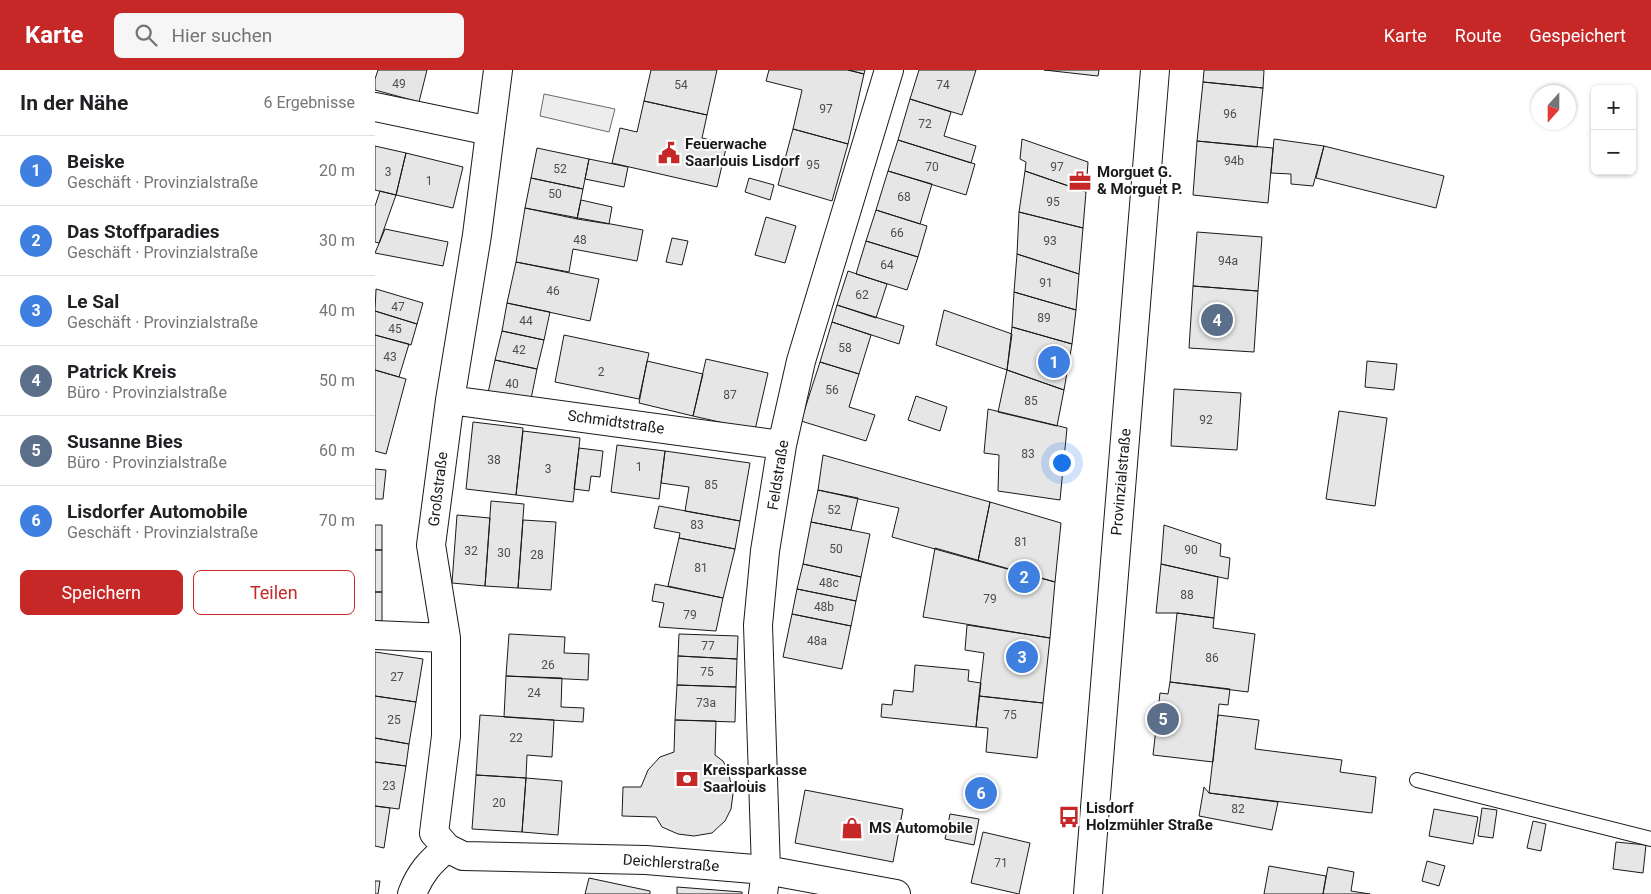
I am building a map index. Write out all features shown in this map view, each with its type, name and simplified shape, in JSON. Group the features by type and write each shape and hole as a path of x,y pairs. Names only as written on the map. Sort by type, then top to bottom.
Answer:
{"street":[{"name":"Großstraße","path":"447,848 434,833 446,736 445,638 431,546 450,400 477,235 498,70"},
{"name":"Feldstraße","path":"764,882 758,625 765,551 782,445 801,361 889,70"},
{"name":"Provinzialstraße","path":"1088,894 1155,70"},
{"path":"375,107 490,131"},
{"name":"Schmidtstraße","path":"450,400 782,445"},
{"path":"375,635 445,638"},
{"path":"412,894 419,877 433,860 447,848"},
{"name":"Deichlerstraße","path":"447,848 463,856 646,860 764,882 896,894"}],"lane":[{"path":"1417,780 1651,839"}],"shaded area":[{"path":"544,94 615,109 609,132 540,116"}],"building":[{"path":"378,70 427,70 419,102 375,90 375,79"},
{"path":"651,70 717,70 707,115 644,101"},
{"path":"769,70 848,70 864,74 848,144 793,129 802,90 766,81"},
{"path":"848,70 865,70 864,74"},
{"path":"919,70 976,70 962,115 910,99"},
{"path":"1044,70 1099,70 1098,76"},
{"path":"1204,70 1264,70 1263,88 1203,82"},
{"path":"1203,82 1263,88 1257,147 1197,141"},
{"path":"910,99 951,112 944,136 976,146 971,163 898,140"},
{"name":"Feuerwache Saarlouis Lisdorf","path":"644,101 707,115 702,138 727,144 717,187 612,163 620,128 637,132"},
{"path":"793,129 848,144 832,201 778,185"},
{"path":"1022,139 1088,162 1086,192 1025,171 1026,162 1020,159"},
{"path":"1274,139 1324,146 1313,186 1291,184 1291,174 1271,173"},
{"path":"898,140 975,164 966,195 888,171"},
{"path":"1197,141 1273,148 1268,203 1193,195"},
{"path":"375,146 406,153 396,195 375,190"},
{"path":"1324,146 1444,176 1436,208 1316,178"},
{"path":"537,148 589,159 583,189 531,178"},
{"path":"406,153 463,167 453,208 396,195"},
{"path":"589,159 628,167 624,187 585,179"},
{"path":"888,171 932,184 920,224 876,210"},
{"path":"1025,171 1086,192 1083,228 1019,212"},
{"path":"531,178 583,189 577,219 525,208"},
{"path":"749,178 774,185 770,200 745,192"},
{"path":"380,191 396,195 379,243 375,242 375,206"},
{"path":"581,200 612,207 609,224 577,219"},
{"path":"525,208 643,230 637,261 573,249 569,272 516,262"},
{"path":"876,210 927,226 918,257 866,241"},
{"path":"1019,212 1083,228 1079,274 1017,254"},
{"path":"766,217 796,226 785,263 755,255"},
{"path":"385,229 448,242 443,266 375,253"},
{"path":"1197,232 1262,237 1258,291 1193,286"},
{"path":"672,238 688,241 682,265 666,262"},
{"path":"866,241 918,257 907,290 856,274"},
{"path":"1017,254 1079,274 1076,310 1014,292"},
{"path":"516,262 599,279 590,321 507,303"},
{"path":"848,271 887,284 876,318 837,305"},
{"path":"1193,286 1258,291 1254,352 1189,348"},
{"path":"376,289 423,303 417,324 375,311"},
{"path":"1014,292 1076,310 1072,344 1012,327"},
{"path":"507,303 550,312 544,340 502,331"},
{"path":"837,305 904,326 899,344 832,322"},
{"path":"944,310 1012,334 1007,370 936,345"},
{"path":"375,311 417,324 411,345 375,335"},
{"path":"832,322 871,335 859,374 820,362"},
{"path":"1012,327 1072,344 1064,390 1007,370"},
{"path":"502,331 544,340 537,369 495,360"},
{"path":"375,335 409,344 399,377 375,370"},
{"path":"564,335 649,353 639,399 555,382"},
{"path":"706,359 768,373 755,430 693,416"},
{"path":"495,360 537,369 531,399 487,398"},
{"path":"647,361 703,374 693,416 639,403"},
{"path":"1367,361 1397,364 1394,390 1365,387"},
{"path":"820,362 859,374 849,407 875,415 866,441 801,421"},
{"path":"375,370 406,379 386,454 375,451"},
{"path":"1007,370 1064,390 1057,426 998,412"},
{"path":"1174,389 1241,393 1237,450 1171,446"},
{"path":"916,396 947,407 940,431 908,420"},
{"path":"988,409 1067,428 1060,500 998,491 999,455 984,453"},
{"path":"1339,411 1387,418 1375,506 1326,499"},
{"path":"473,422 523,428 516,495 466,489"},
{"path":"523,431 580,438 573,502 516,495"},
{"path":"617,445 665,451 659,499 611,492"},
{"path":"579,448 603,451 600,477 591,476 589,491 574,489"},
{"path":"665,451 750,463 740,521 685,511 689,487 661,483"},
{"path":"823,455 990,502 978,561 892,537 899,508 818,490"},
{"path":"375,469 386,470 383,499 375,499"},
{"path":"818,490 858,498 851,530 811,522"},
{"path":"491,501 524,504 518,588 485,586"},
{"path":"990,502 1061,523 1055,582 978,561"},
{"path":"659,506 740,521 735,549 679,538 680,533 654,528"},
{"path":"457,515 490,518 485,586 452,583"},
{"path":"523,520 556,522 551,590 518,588"},
{"path":"811,522 870,534 861,577 803,564"},
{"path":"375,525 382,525 382,550 375,550"},
{"path":"1164,525 1221,544 1220,556 1230,558 1228,579 1161,564"},
{"path":"679,538 735,549 723,598 668,586"},
{"path":"935,548 1055,582 1050,638 923,617"},
{"path":"375,550 382,550 382,592 375,592"},
{"path":"803,564 861,577 856,601 797,589"},
{"path":"1161,564 1218,577 1214,618 1177,613 1156,613"},
{"path":"655,584 723,598 716,631 659,627 664,603 652,601"},
{"path":"797,589 856,601 851,626 792,614"},
{"path":"375,592 382,592 382,621 375,621"},
{"path":"1177,613 1214,618 1213,628 1255,634 1248,692 1170,682"},
{"path":"792,614 851,626 842,669 783,657"},
{"path":"967,625 1050,638 1043,703 979,696 984,653 965,650"},
{"path":"509,634 565,637 564,653 589,654 588,680 506,676"},
{"path":"679,634 738,636 737,659 678,656"},
{"path":"375,652 423,659 416,702 375,696"},
{"path":"678,656 737,659 736,687 677,685"},
{"path":"915,665 969,670 968,681 981,683 976,727 881,717 882,704 892,705 894,690 913,692"},
{"path":"506,676 562,678 561,707 584,708 583,722 504,717"},
{"path":"1170,682 1230,689 1228,705 1219,704 1213,762 1153,755 1160,693 1168,694"},
{"path":"677,685 736,687 735,722 675,720"},
{"path":"375,696 416,702 409,744 375,738"},
{"path":"979,696 1043,703 1037,758 986,752 988,728 976,727"},
{"path":"480,715 554,720 552,757 527,755 526,778 476,775"},
{"path":"1218,715 1259,720 1255,749 1342,760 1340,772 1376,777 1372,813 1209,793"},
{"name":"Kreissparkasse Saarlouis","path":"675,720 716,721 715,755 723,761 728,770 733,794 731,809 725,821 712,833 694,836 678,834 662,827 656,817 622,816 623,787 641,787 648,770 660,757 674,752"},
{"path":"375,738 409,744 406,766 375,762"},
{"path":"375,762 406,766 399,809 375,806"},
{"path":"476,775 526,778 522,832 472,829"},
{"path":"526,778 562,781 558,835 522,832"},
{"path":"1204,787 1209,793 1278,802 1272,830 1199,816"},
{"path":"805,790 903,809 893,862 795,843"},
{"path":"375,806 390,808 384,848 375,846"},
{"path":"1482,808 1497,810 1493,838 1478,836"},
{"path":"1434,809 1478,817 1473,844 1429,836"},
{"path":"950,814 979,819 974,845 945,839"},
{"path":"1533,821 1546,824 1541,851 1527,848"},
{"path":"983,832 1030,843 1019,894 971,883"},
{"path":"1616,842 1646,845 1643,873 1613,869"},
{"path":"1427,861 1445,866 1439,886 1422,881"},
{"path":"1269,866 1326,876 1323,894 1264,894"},
{"path":"1328,867 1354,872 1351,891 1370,894 1323,894"},
{"path":"589,878 650,891 650,894 585,894"},
{"path":"375,881 380,881 378,894 375,894"},
{"path":"677,887 742,892 742,894 677,894"}],"place":[{"name":"Feuerwache Saarlouis Lisdorf","path":"669,153"},
{"name":"Morguet G. & Morguet P.","path":"1080,181"},
{"name":"Patrick Kreis","path":"1217,320"},
{"name":"Beiske","path":"1054,362"},
{"name":"Das Stoffparadies","path":"1024,577"},
{"name":"Le Sal","path":"1022,657"},
{"name":"Susanne Bies","path":"1163,719"},
{"name":"Kreissparkasse Saarlouis","path":"687,779"},
{"name":"Lisdorfer Automobile","path":"981,793"},
{"name":"Lisdorf Holzmühler Straße","path":"1069,817"},
{"name":"MS Automobile","path":"852,828"}]}
